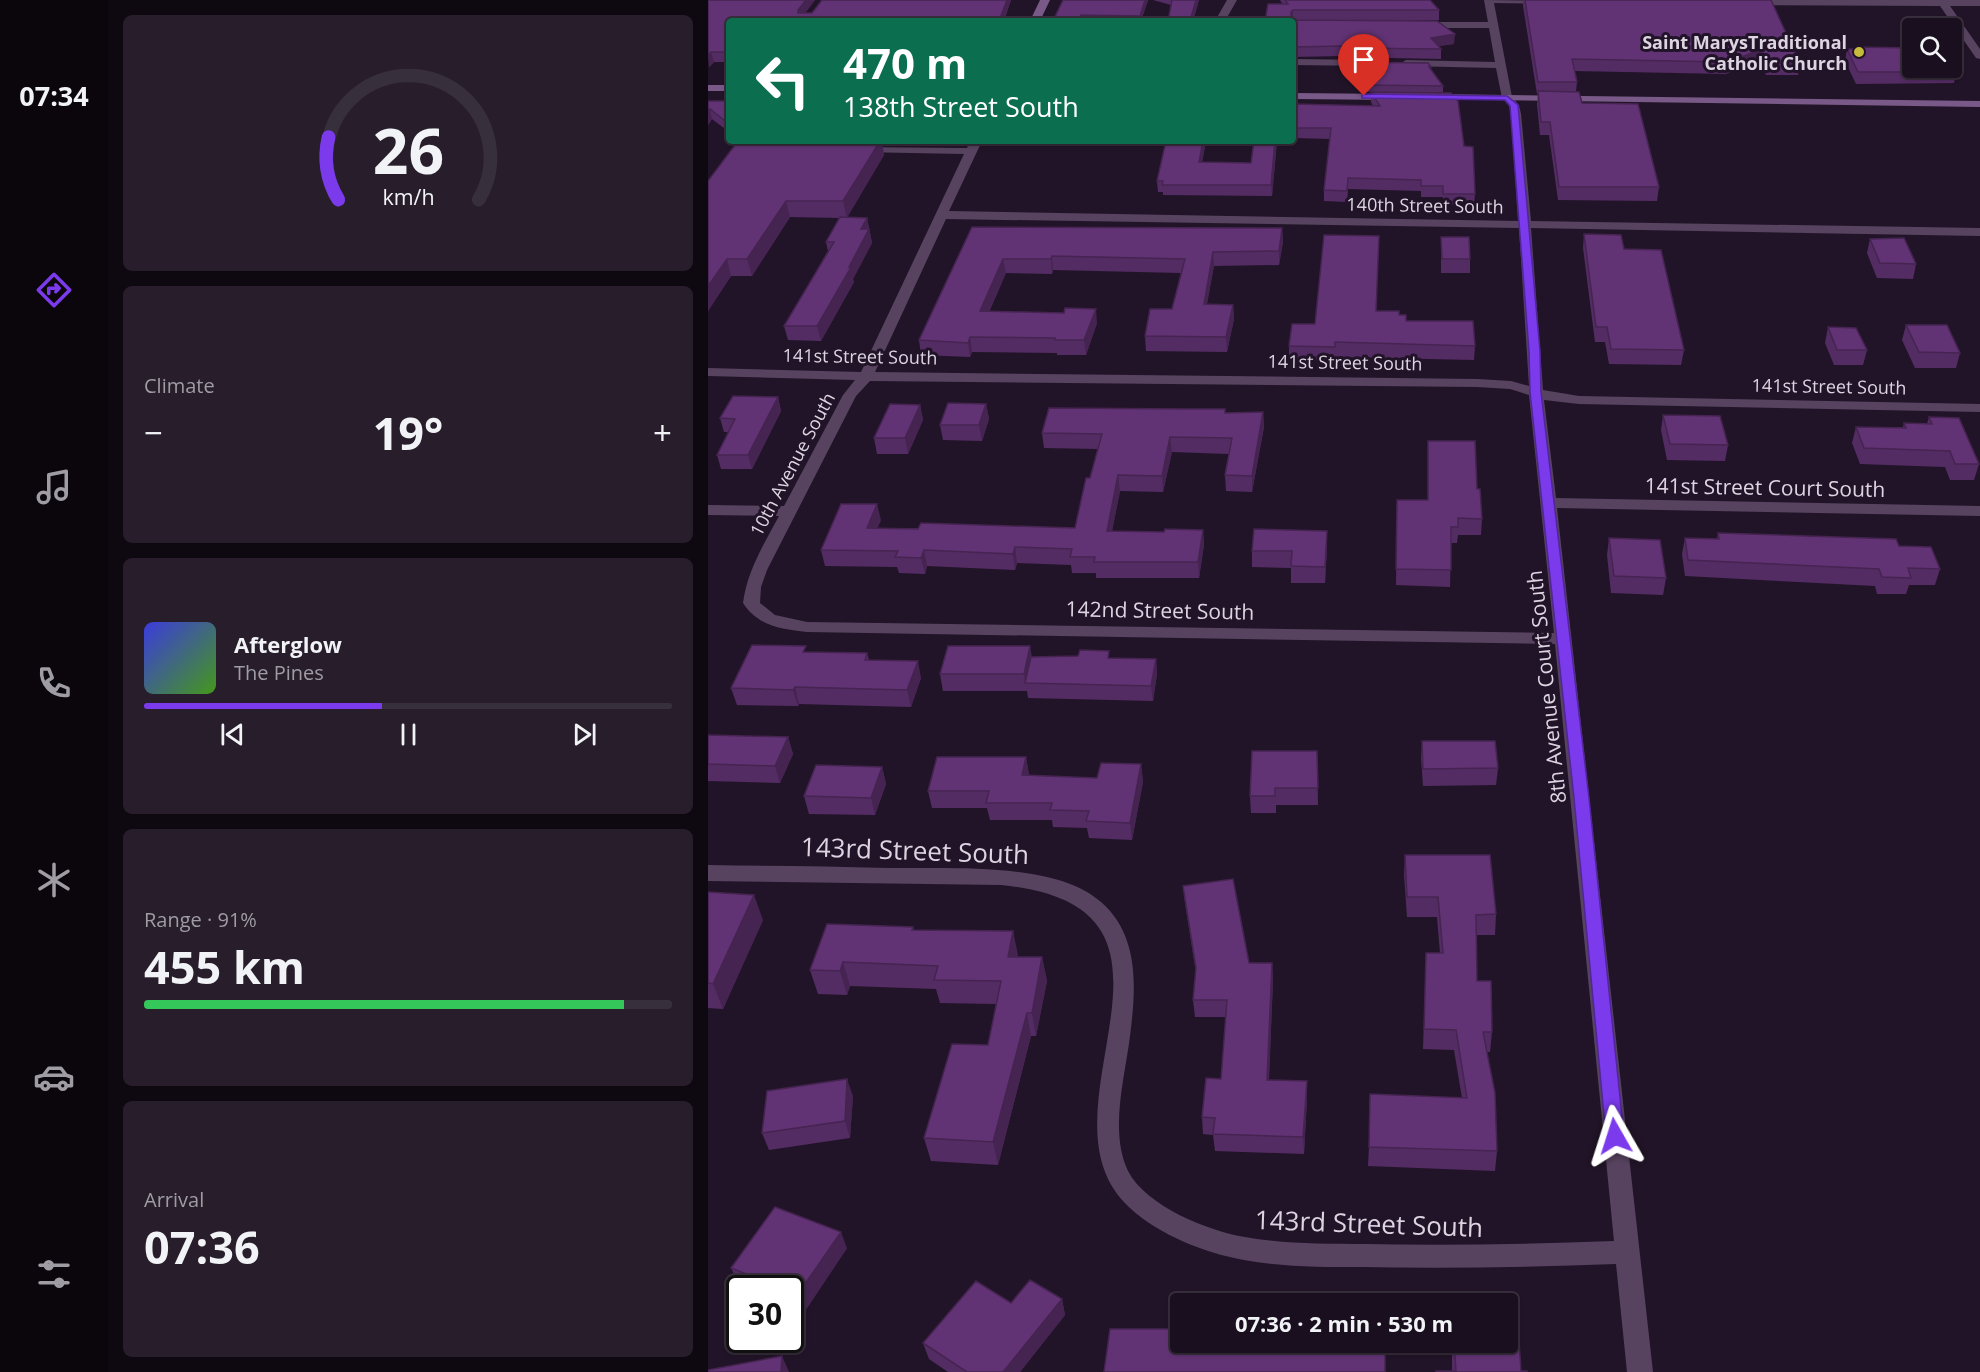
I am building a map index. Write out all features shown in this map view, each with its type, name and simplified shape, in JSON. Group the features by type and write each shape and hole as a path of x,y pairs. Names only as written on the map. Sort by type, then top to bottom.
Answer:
{"street":[{"path":"1036,18 1045,0"},
{"path":"1222,18 1232,0"},
{"name":"8th Avenue Court South","path":"1489,0 1507,98 1514,105 1516,114 1535,351 1536,392 1581,798 1640,1372"},
{"path":"1495,0 1555,1"},
{"path":"1943,2 1980,56"},
{"path":"1735,3 1980,3"},
{"path":"1409,25 1493,25"},
{"path":"1296,62 1500,65"},
{"path":"708,88 726,88"},
{"path":"1296,96 1400,97"},
{"path":"1424,97 1980,104"},
{"path":"852,149 974,146"},
{"name":"10th Avenue South","path":"760,613 751,603 753,587 789,511 850,395 866,376 974,146"},
{"name":"140th Street South","path":"942,215 1980,232"},
{"name":"141st Street South","path":"708,372 1477,383 1511,385 1579,400 1980,408"},
{"name":"141st Street Court South","path":"1549,503 1980,511"},
{"path":"708,510 789,511"},
{"name":"142nd Street South","path":"760,613 766,619 786,624 853,628 1563,639"},
{"name":"143rd Street South","path":"708,873 864,874 1028,881 1072,895 1094,907 1108,924 1125,970 1107,1122 1112,1156 1119,1179 1138,1200 1164,1219 1202,1238 1244,1248 1298,1254 1455,1258 1627,1252"}],"building":[{"path":"708,0 806,0 798,13 812,13 822,0 1007,0 1000,18 726,18 726,52 711,52 708,55"},
{"path":"1063,0 1145,0 1140,16 1081,15 1080,18 1054,18"},
{"path":"1172,0 1196,0 1191,18 1169,18"},
{"path":"1285,0 1430,0 1439,10 1293,10 1291,18 1266,18 1268,4 1288,4"},
{"path":"1525,0 1771,0 1800,64 1768,63 1762,49 1728,62 1572,59 1577,82 1538,82"},
{"path":"1296,20 1437,21 1455,34 1431,38 1441,49 1343,48 1342,46 1296,47"},
{"path":"1856,47 1902,48 1902,72 1858,72 1847,49 1857,49"},
{"path":"1350,62 1428,63 1443,86 1364,85"},
{"path":"1538,91 1579,92 1582,103 1638,104 1659,187 1559,187 1550,122 1541,122"},
{"path":"1371,92 1451,93 1458,101 1464,146 1473,147 1475,194 1443,194 1443,186 1421,186 1421,180 1348,178 1347,191 1324,190 1331,128 1296,128 1296,104 1380,106"},
{"path":"708,101 726,101 726,122 710,109 708,111"},
{"path":"736,144 878,144 843,201 786,201 747,259 727,259 708,286 708,181"},
{"path":"1165,144 1202,144 1199,162 1251,163 1254,144 1275,144 1271,185 1162,185 1163,181 1157,181"},
{"path":"840,217 867,218 861,229 869,229 849,267 851,267 817,326 784,326 834,242 826,242"},
{"path":"972,227 1282,228 1279,251 1213,252 1204,304 1233,305 1226,337 1145,336 1150,309 1172,309 1185,259 1052,256 1051,259 1003,259 980,311 1064,313 1065,308 1096,309 1084,340 970,337 968,343 919,340"},
{"path":"1584,234 1621,235 1624,249 1661,250 1684,350 1611,349 1607,327 1596,327"},
{"path":"1324,235 1379,236 1376,311 1399,311 1399,315 1406,315 1406,321 1473,321 1475,346 1335,342 1335,347 1289,346 1292,324 1315,324"},
{"path":"1441,237 1469,237 1470,259 1442,259"},
{"path":"1904,238 1916,264 1880,263 1870,239"},
{"path":"1906,325 1947,325 1960,353 1919,352"},
{"path":"1828,327 1856,328 1867,350 1837,350"},
{"path":"733,396 778,397 748,455 717,455 735,419 720,418"},
{"path":"948,403 986,404 979,425 940,425"},
{"path":"890,404 920,405 905,438 874,438"},
{"path":"1049,408 1225,409 1225,413 1263,412 1252,476 1225,475 1232,438 1170,437 1162,476 1118,475 1107,531 1203,530 1198,562 1094,562 1095,557 1070,557 1072,549 1015,547 1013,554 924,550 921,558 895,557 898,551 821,550 841,504 877,504 867,528 918,529 921,523 1075,528 1086,478 1090,478 1102,434 1042,433"},
{"path":"1663,415 1720,416 1728,445 1670,444"},
{"path":"1929,417 1959,418 1979,464 1955,464 1950,451 1864,448 1856,427 1906,428 1904,423 1932,424"},
{"path":"1428,441 1475,441 1477,489 1480,489 1482,519 1458,518 1458,527 1451,527 1451,570 1396,569 1397,500 1428,500"},
{"path":"1254,529 1327,531 1325,567 1291,566 1292,551 1252,551"},
{"path":"1718,533 1896,539 1899,546 1931,547 1940,569 1908,568 1911,578 1882,577 1879,569 1688,560 1685,538 1719,539"},
{"path":"1609,538 1660,540 1666,578 1614,576"},
{"path":"752,645 806,646 803,652 867,653 865,660 918,661 907,690 731,688"},
{"path":"948,646 1030,646 1024,674 940,674"},
{"path":"1080,650 1109,651 1108,658 1156,659 1151,686 1025,683 1031,657 1078,656"},
{"path":"708,735 788,737 775,766 708,764"},
{"path":"1422,741 1495,741 1498,768 1423,769"},
{"path":"1252,751 1317,751 1318,788 1275,788 1275,796 1250,796"},
{"path":"937,757 1026,757 1022,775 1097,778 1101,763 1141,764 1130,823 1086,821 1089,811 1050,810 1052,803 986,803 989,791 928,791"},
{"path":"816,765 882,767 871,798 804,796"},
{"path":"1405,855 1490,855 1496,914 1476,915 1477,981 1491,981 1492,1032 1483,1032 1495,1093 1497,1151 1369,1147 1370,1094 1467,1098 1456,1030 1424,1029 1426,953 1443,953 1438,897 1407,897"},
{"path":"1233,879 1249,963 1272,963 1267,1080 1307,1081 1303,1137 1213,1134 1215,1118 1202,1117 1206,1078 1221,1079 1227,1000 1193,1000 1196,968 1183,886"},
{"path":"708,892 754,895 713,984 708,983"},
{"path":"827,924 913,927 912,930 1013,931 1008,957 1042,957 1032,1013 1027,1013 993,1142 924,1138 952,1044 988,1045 1001,981 934,980 938,966 843,962 840,971 810,970"},
{"path":"847,1079 845,1121 762,1133 767,1091"},
{"path":"775,1207 841,1232 804,1285 804,1275 749,1275 731,1268"},
{"path":"1030,1280 1062,1299 1003,1372 967,1372 923,1343 976,1281 1011,1303"},
{"path":"1518,1325 1521,1371 1527,1372 1436,1372 1456,1371 1455,1353 1518,1353"},
{"path":"1110,1329 1170,1329 1170,1353 1385,1353 1385,1372 1104,1372"},
{"path":"782,1356 781,1372 708,1372 708,1370"}],"place":[{"name":"Saint MarysTraditional Catholic Church","path":"1859,52"}],"route":[{"path":"1364,96 1507,98 1514,105 1535,351 1536,392 1581,798 1615,1136"}]}
